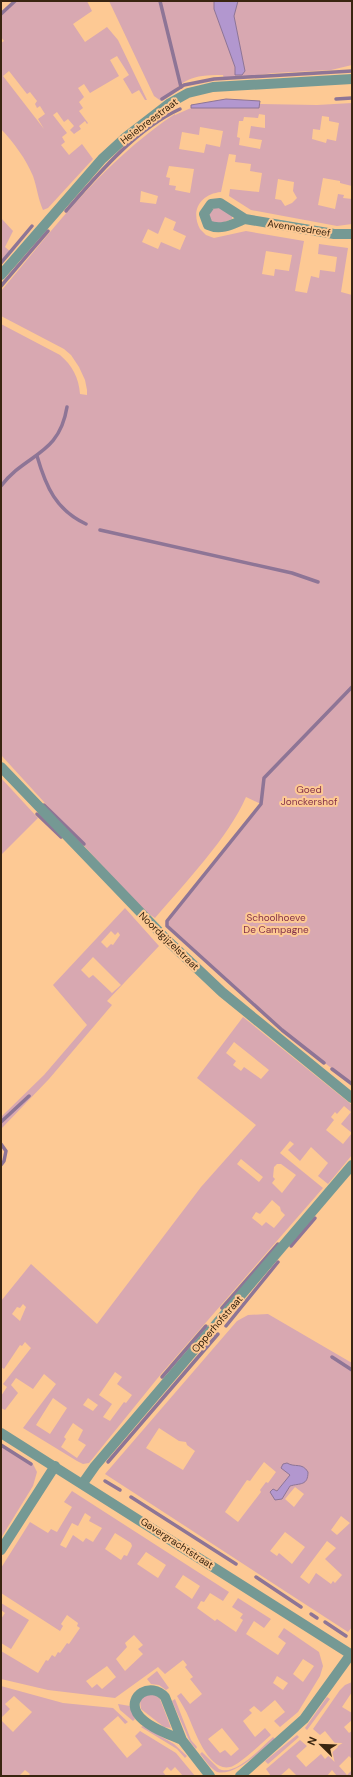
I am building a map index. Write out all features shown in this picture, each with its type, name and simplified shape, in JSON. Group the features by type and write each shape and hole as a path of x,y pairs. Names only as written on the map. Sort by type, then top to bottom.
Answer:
{"street":[{"name":"Heiebreestraat","path":"1,275 102,159 126,136 170,103 188,93 213,87 352,79"},
{"name":"Avennesdreef","path":"245,220 334,234 352,234"},
{"name":"Noordgijzelstraat","path":"1,767 167,940 228,997 352,1098"},
{"name":"Opperhofstraat","path":"83,1483 95,1466 352,1165"},
{"name":"Gavergrachtstraat","path":"1,1433 83,1483 352,1655"},
{"path":"1,1550 55,1466"},
{"path":"240,1776 304,1719 352,1655"},
{"path":"182,1740 150,1724 138,1714 135,1703 138,1696 144,1691 154,1690 165,1697 182,1740 210,1776"}],"green space":[{"path":"14,1 87,1 92,11 73,24 85,42 107,27 118,40 147,100 145,100 139,90 132,94 123,79 129,75 117,56 110,60 119,76 90,93 84,84 78,88 84,97 79,102 83,108 79,111 88,123 87,124 85,121 79,126 81,129 74,134 70,130 74,126 68,119 64,122 57,112 53,115 67,133 62,137 65,142 61,145 69,155 82,144 93,159 48,208 43,210 27,163 1,129 1,43 4,41 1,37 1,14","holes":["9,71 27,94 30,92 37,101 35,104 37,108 40,106 45,114 38,119 44,129 3,76"]},
{"path":"109,1 352,1 352,65 331,70 274,73 224,79 223,75 195,77 183,83 161,101 154,96"},
{"path":"352,103 352,186 340,183 340,181 323,178 318,205 335,209 338,194 344,195 343,198 352,199 352,224 337,226 251,210 229,196 230,189 259,192 262,173 250,171 251,164 235,162 236,155 229,154 221,192 214,193 203,200 199,204 196,215 200,229 206,235 214,238 246,231 304,241 295,291 307,293 311,276 319,278 320,270 335,272 337,257 318,254 319,244 348,248 341,292 352,295 352,1084 282,1030 167,926 167,921 261,804 246,797 229,828 205,860 155,918 146,912 119,884 1,755 1,324 60,355 74,372 80,394 87,395 87,390 85,380 71,355 64,349 1,316 1,291 61,219 103,174 125,152 149,132 175,114 191,108 259,108 260,104 317,105","holes":["259,114 265,115 265,128 251,126 249,138 262,140 260,149 239,145 240,138 237,137 239,121 243,121 244,117 258,118","322,116 329,117 329,121 339,123 336,141 327,139 326,143 312,139 313,129 320,130","200,127 223,131 220,147 206,144 204,153 179,149 182,132 199,135","169,166 194,169 190,193 175,190 176,186 169,185 170,178 166,177","278,179 294,182 293,191 297,198 292,203 285,206 281,200 275,199","141,191 158,196 156,204 140,202","165,217 176,222 173,230 186,236 180,250 161,242 158,249 142,242 148,229 158,234","266,251 292,255 289,271 275,269 274,276 262,274"]},
{"path":"219,207 232,216 232,219 219,224 212,222 209,216 211,209"},
{"path":"1,218 13,231 5,247 11,252 1,265"},
{"path":"1,778 38,818 1,855"},
{"path":"125,908 159,946 107,1001 112,1005 49,1079 1,1129 1,1117 44,1075 87,1025 53,985","holes":["111,931 115,935 118,932 120,935 113,945 111,944 107,948 101,942","93,957 121,985 112,993 93,975 89,978 81,970"]},
{"path":"243,1017 352,1105 352,1133 352,1155 328,1184 318,1176 328,1163 311,1147 300,1161 288,1150 294,1144 290,1141 280,1153 323,1188 161,1374 89,1463 83,1464 23,1428 56,1384 44,1374 33,1389 16,1378 11,1385 18,1393 5,1410 1,1408 1,1396 7,1387 3,1384 31,1348 25,1342 22,1346 20,1345 4,1369 1,1367 1,1301 31,1264 97,1324 201,1187 256,1125 197,1078","holes":["234,1042 269,1070 261,1079 244,1067 241,1071 233,1065 236,1061 226,1053","344,1106 351,1112 341,1124 352,1133 343,1144 326,1130 334,1120 331,1117 335,1112 337,1114","241,1159 263,1177 259,1182 237,1164","277,1164 281,1164 296,1175 282,1193 272,1183 275,1179 273,1177 274,1167","272,1200 280,1207 281,1211 285,1215 274,1228 266,1222 262,1226 252,1218 256,1212 260,1214","23,1304 26,1307 20,1321 12,1314 17,1307 20,1308","115,1372 122,1377 117,1384 132,1395 126,1403 124,1402 110,1421 103,1417 112,1404 99,1395","53,1398 67,1408 50,1434 36,1425","88,1398 98,1405 93,1411 83,1405","73,1423 83,1430 78,1440 86,1445 77,1458 61,1447 66,1439 64,1437"]},
{"path":"268,1314 352,1363 352,1627 348,1632 105,1474 237,1321 248,1315","holes":["159,1428 179,1441 186,1442 187,1445 195,1451 183,1470 146,1448","264,1462 276,1472 268,1483 266,1482 260,1490 261,1492 238,1522 225,1512 247,1480 250,1481","295,1487 304,1494 294,1507 285,1499","341,1516 350,1523 337,1535 331,1530","285,1532 305,1547 292,1564 279,1553 277,1556 270,1551","327,1541 336,1548 325,1559 342,1575 335,1583 333,1581 331,1584 316,1573 309,1584 300,1577"]},
{"path":"1,1444 33,1464 37,1472 33,1486 1,1538"},
{"path":"72,1491 229,1592 223,1601 210,1593 204,1602 201,1601 197,1608 215,1621 217,1619 236,1632 243,1620 240,1618 243,1614 232,1607 238,1598 271,1619 264,1628 254,1621 246,1634 278,1655 286,1643 278,1637 284,1628 319,1652 323,1666 320,1676 298,1712 280,1727 274,1721 285,1712 275,1700 261,1712 254,1706 249,1710 252,1713 243,1721 255,1737 265,1728 271,1735 239,1763 230,1767 222,1767 209,1757 204,1750 177,1696 181,1693 190,1704 202,1694 190,1679 193,1677 185,1667 187,1665 183,1660 165,1674 158,1667 115,1698 48,1690 1,1679 1,1651 38,1673 46,1660 48,1661 52,1655 55,1657 58,1652 60,1653 67,1643 69,1644 80,1628 77,1626 78,1623 67,1615 61,1624 63,1626 60,1631 1,1593 1,1568 30,1522 48,1533 51,1529 57,1532 72,1507 64,1502","holes":["85,1513 91,1517 89,1521 102,1528 93,1542 86,1538 83,1542 73,1535 66,1548 60,1545 72,1523 78,1526","115,1533 131,1543 132,1546 127,1556 124,1555 121,1560 105,1549","146,1552 166,1565 158,1578 137,1564","183,1575 200,1586 192,1599 175,1587","134,1635 143,1645 138,1649 143,1654 125,1671 116,1659 127,1647 125,1643","303,1659 314,1666 303,1682 293,1674","107,1666 116,1677 102,1689 97,1684 92,1688 86,1681","277,1676 288,1683 283,1690 273,1683","222,1728 239,1749 231,1756 225,1750 220,1753 208,1739"]},
{"path":"1,1603 29,1620 11,1649 1,1643 1,1619 5,1613 1,1610"},
{"path":"157,1671 169,1688 166,1690 159,1685 151,1684 147,1679"},
{"path":"352,1682 352,1692 342,1707 352,1713 352,1720 344,1727 349,1733 352,1731 352,1759 349,1756 339,1766 347,1775 352,1770 352,1776 337,1776 332,1770 327,1776 297,1776 289,1768 280,1776 271,1776 266,1769 300,1740 307,1746 296,1756 306,1767 321,1754 325,1759 338,1747 325,1731 320,1735 313,1729 340,1690 345,1685"},
{"path":"1,1686 63,1703 113,1708 128,1722 125,1724 118,1716 103,1729 127,1758 142,1745 135,1736 140,1731 176,1753 195,1776 183,1776 175,1767 171,1771 167,1767 163,1772 166,1776 28,1776 30,1774 25,1770 19,1776 1,1776 1,1720 13,1732 32,1712 14,1696 5,1704 10,1709 1,1718"},
{"path":"145,1695 155,1695 160,1699 171,1728 164,1727 141,1709 140,1701"},
{"path":"327,1697 330,1699 307,1730 305,1728"},
{"path":"175,1699 191,1740 197,1747 196,1749 190,1742 172,1701"},
{"path":"118,1704 130,1706 135,1719 133,1721 120,1710"},
{"path":"143,1726 174,1744 187,1756 185,1758 177,1749 141,1727"},
{"path":"297,1735 299,1737 268,1764 265,1761"},
{"path":"273,1737 275,1739 248,1762 239,1767 231,1770 224,1772 217,1772 214,1770 200,1754 202,1752 219,1769 233,1769 248,1760"}],"shaded area":[{"path":"214,1 238,1 234,16 245,71 242,75 235,75 235,67 214,9"},
{"path":"226,99 260,101 259,108 191,108 191,105"},
{"path":"287,1463 301,1466 306,1469 308,1472 307,1480 303,1483 290,1486 282,1499 275,1500 270,1492 273,1489 277,1491 290,1475 281,1468 283,1464"}],"waterway":[{"path":"1,14 15,1"},
{"path":"160,1 181,87"},
{"path":"162,99 184,85 214,79 352,71"},
{"path":"336,99 352,98"},
{"path":"66,211 91,182 133,140 148,128 180,109"},
{"path":"1,263 32,226"},
{"path":"1,286 48,231"},
{"path":"1,486 11,475 49,445 57,435 63,423 67,407"},
{"path":"37,456 44,478 60,505 67,512 86,524"},
{"path":"100,530 292,573 318,582"},
{"path":"324,1063 282,1030 167,926 167,921 261,804 264,778 352,687"},
{"path":"44,805 84,844"},
{"path":"37,814 61,837"},
{"path":"332,1069 352,1084"},
{"path":"1,1122 29,1096"},
{"path":"1,1144 6,1151 4,1161 1,1165"},
{"path":"291,1246 315,1218"},
{"path":"222,1308 278,1244"},
{"path":"226,1326 278,1262"},
{"path":"162,1377 206,1326"},
{"path":"108,1462 218,1334"},
{"path":"332,1357 352,1370"},
{"path":"1,1445 31,1464"},
{"path":"105,1481 120,1490"},
{"path":"131,1497 236,1564"},
{"path":"256,1577 301,1607"},
{"path":"311,1614 317,1618"},
{"path":"325,1622 346,1636"}],"park label":[{"name":"Goed Jonckershof","path":"309,794"},
{"name":"Schoolhoeve De Campagne","path":"276,922"}]}
